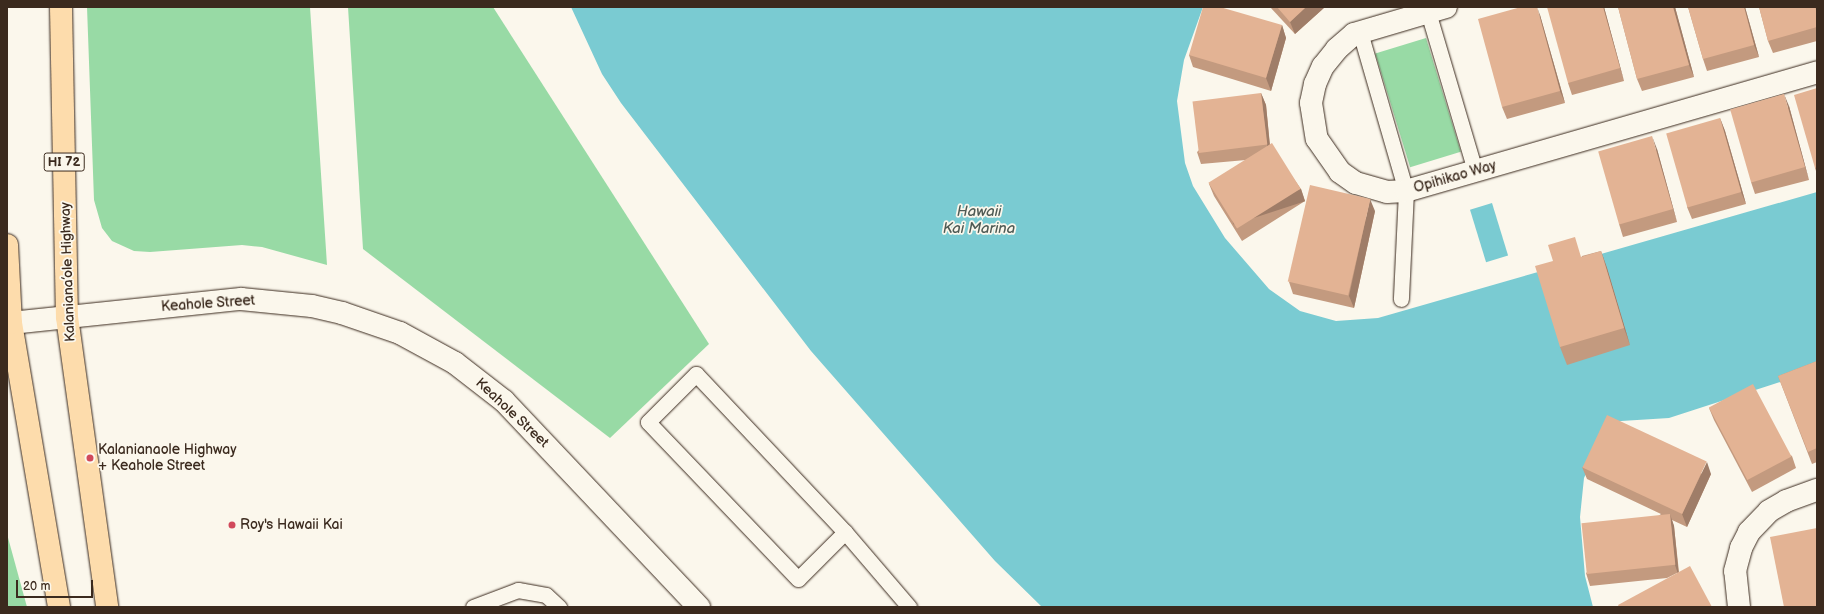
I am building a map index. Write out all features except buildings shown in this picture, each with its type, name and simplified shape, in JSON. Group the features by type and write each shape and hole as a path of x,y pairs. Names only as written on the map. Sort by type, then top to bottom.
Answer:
{"main road":[{"name":"Kalaniana’ole Highway","path":"62,7 67,317 107,607"},
{"path":"7,245 9,323 59,607"}],"street":[{"name":"Opihikao Way","path":"1437,10 1360,32 1336,49 1323,66 1315,84 1311,103 1317,139 1340,172 1356,183 1387,192 1406,191 1817,72"},
{"name":"Keahole Street","path":"9,323 241,299 312,306 342,312 400,333 455,363 504,401 699,607"},
{"path":"1739,607 1735,571 1741,548 1749,532 1756,522 1780,504 1817,490"}],"lane":[{"path":"1437,10 1475,171"},
{"path":"1360,32 1406,191 1401,299"},
{"path":"845,532 798,580 648,422 696,374 845,532 909,607"},
{"path":"473,607 518,590 546,595 560,607"}],"green space":[{"path":"87,7 310,7 327,265 262,247 242,245 150,252 134,251 112,241 102,228 94,200"},
{"path":"348,7 493,7 709,344 610,438 363,249"},
{"path":"1426,38 1461,152 1410,167 1375,53"},
{"path":"7,534 27,607 7,607"}],"water":[{"name":"Hawaii Kai Marina","path":"571,7 1203,7 1184,60 1177,101 1185,163 1193,186 1225,238 1269,289 1300,311 1336,321 1378,318 1817,192 1817,370 1669,418 1621,421 1608,425 1584,478 1580,517 1585,576 1593,607 1042,607 995,561 811,351 621,103 602,74"},
{"path":"1492,203 1508,256 1486,262 1470,210"}],"place":[{"name":"Kalanianaole Highway + Keahole Street","path":"90,458"},
{"name":"Roy's Hawaii Kai","path":"232,525"}]}
